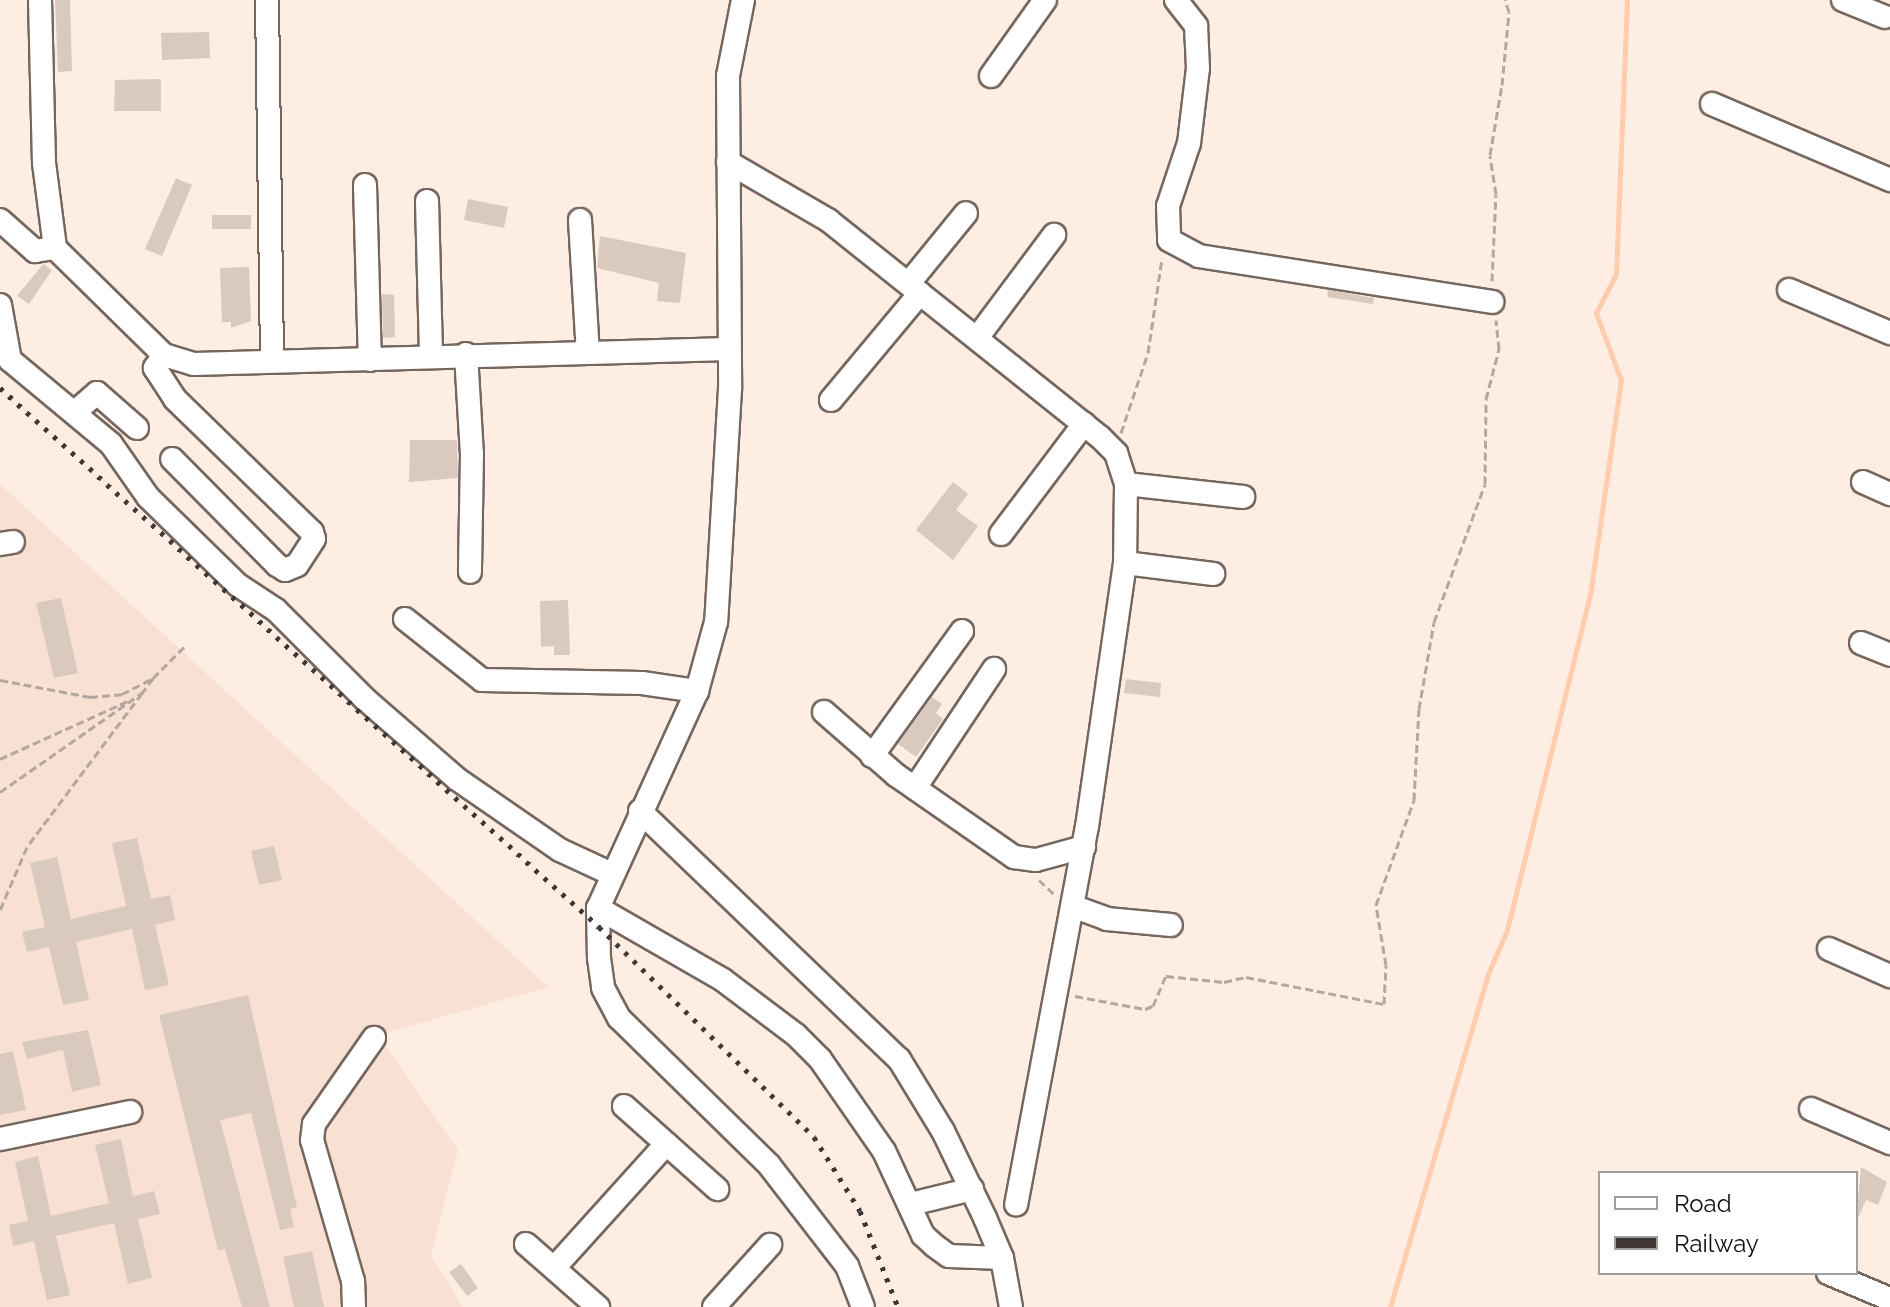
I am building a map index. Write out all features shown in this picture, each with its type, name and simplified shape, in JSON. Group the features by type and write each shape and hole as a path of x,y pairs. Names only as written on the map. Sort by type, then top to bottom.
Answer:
{"street":[{"path":"40,0 44,163 55,248 164,355 194,364 729,349"},
{"path":"267,0 272,360"},
{"path":"743,0 728,76 729,349 716,622 697,691 598,908 603,988 619,1018 769,1165 847,1266 863,1307"},
{"path":"991,76 1045,0"},
{"path":"1176,0 1196,26 1198,68 1189,143 1168,206 1169,240 1199,256 1492,302"},
{"path":"1843,0 1887,13"},
{"path":"1712,104 1890,180"},
{"path":"728,162 802,201 1084,424 1116,453 1126,484 1125,563 1084,847 1016,1204"},
{"path":"365,185 370,360"},
{"path":"427,201 431,356"},
{"path":"831,400 966,213"},
{"path":"0,220 35,251 55,248"},
{"path":"580,220 588,353"},
{"path":"977,338 1054,235"},
{"path":"1789,290 1890,333"},
{"path":"0,305 10,360 111,444 159,508 246,591 276,610 406,737 560,850 612,874"},
{"path":"466,354 472,454 470,572"},
{"path":"164,355 155,368 175,399 312,532 314,539 297,565 285,570 277,565 172,459"},
{"path":"75,412 97,393 137,428"},
{"path":"1001,534 1084,424"},
{"path":"1863,482 1890,494"},
{"path":"1126,484 1243,497"},
{"path":"1125,563 1213,574"},
{"path":"405,619 482,680 642,683 697,691"},
{"path":"872,756 962,631"},
{"path":"1861,643 1890,655"},
{"path":"915,788 994,669"},
{"path":"824,712 872,756 1024,861 1084,847"},
{"path":"640,811 710,874 755,924 874,1030 911,1076 972,1189 1002,1258 1011,1307"},
{"path":"1072,906 1107,919 1171,925"},
{"path":"598,908 723,980 796,1035 863,1121 911,1204 923,1235 949,1256 1002,1258"},
{"path":"1829,949 1890,976"},
{"path":"354,1307 353,1281 312,1140 314,1124 374,1038"},
{"path":"624,1106 717,1189"},
{"path":"1811,1109 1890,1143"},
{"path":"0,1139 130,1112"},
{"path":"555,1267 666,1144"},
{"path":"911,1204 972,1189"},
{"path":"526,1244 598,1307"},
{"path":"714,1307 770,1245"},
{"path":"1833,1275 1890,1299"}],"path":[{"path":"1058,989 1089,1001 1145,1009 1153,1006 1166,976 1224,982 1246,977 1384,1004 1386,965 1376,905 1414,800 1419,709 1434,622 1485,484 1486,399 1499,349 1492,302 1496,194 1490,155 1502,85 1509,12 1505,0"},
{"path":"1116,453 1148,353 1157,272 1169,240"},
{"path":"0,910 27,847 153,678 184,647"},
{"path":"0,680 90,697 122,694 153,678"},
{"path":"0,759 142,693"},
{"path":"0,792 142,693"},
{"path":"1024,861 1047,890 1072,906"}],"shaded area":[{"path":"0,484 548,987 378,1035 458,1150 431,1256 463,1307 0,1307"}],"building":[{"path":"55,0 70,0 72,71 58,72"},
{"path":"209,32 210,58 162,60 161,33"},
{"path":"161,79 161,111 114,111 115,80"},
{"path":"176,178 192,185 162,256 145,249"},
{"path":"468,199 508,207 504,228 464,220"},
{"path":"212,215 251,215 251,229 212,229"},
{"path":"600,236 686,253 680,303 657,301 659,283 597,268"},
{"path":"43,264 52,270 29,304 17,296"},
{"path":"249,267 251,321 231,328 231,322 222,322 220,268"},
{"path":"1328,290 1374,298 1373,304 1327,297"},
{"path":"382,294 394,295 395,337 383,338"},
{"path":"410,440 457,440 458,478 409,482"},
{"path":"953,482 968,494 956,510 978,526 953,560 916,530"},
{"path":"61,598 78,673 54,678 36,603"},
{"path":"568,600 570,655 554,655 554,646 541,647 540,601"},
{"path":"1126,679 1161,683 1160,697 1124,693"},
{"path":"932,697 942,704 936,713 943,719 916,757 898,744"},
{"path":"137,838 151,899 170,895 175,920 155,925 169,985 145,990 132,929 76,942 89,1000 63,1005 49,947 27,952 22,932 45,927 30,863 57,857 71,919 126,906 112,843"},
{"path":"274,846 282,880 259,885 251,851"},
{"path":"248,995 297,1207 290,1209 294,1227 280,1230 251,1113 220,1120 270,1307 242,1307 225,1249 218,1250 159,1015"},
{"path":"88,1030 101,1085 72,1092 63,1050 27,1059 22,1042"},
{"path":"13,1051 26,1110 0,1115 0,1054"},
{"path":"121,1139 133,1196 154,1191 160,1214 138,1219 152,1278 128,1284 114,1223 56,1236 70,1295 47,1300 34,1241 13,1246 9,1225 28,1221 15,1162 38,1156 51,1216 109,1203 95,1145"},
{"path":"1861,1167 1887,1182 1878,1205 1866,1200 1858,1218"},
{"path":"312,1251 324,1307 294,1307 283,1257"},
{"path":"461,1264 478,1288 467,1296 449,1272"}],"waterway":[{"path":"1390,1307 1488,974 1507,930 1590,595 1621,380 1596,313 1616,274 1627,0"}],"railway":[{"path":"0,388 599,927 814,1137 860,1211 898,1307"}]}
